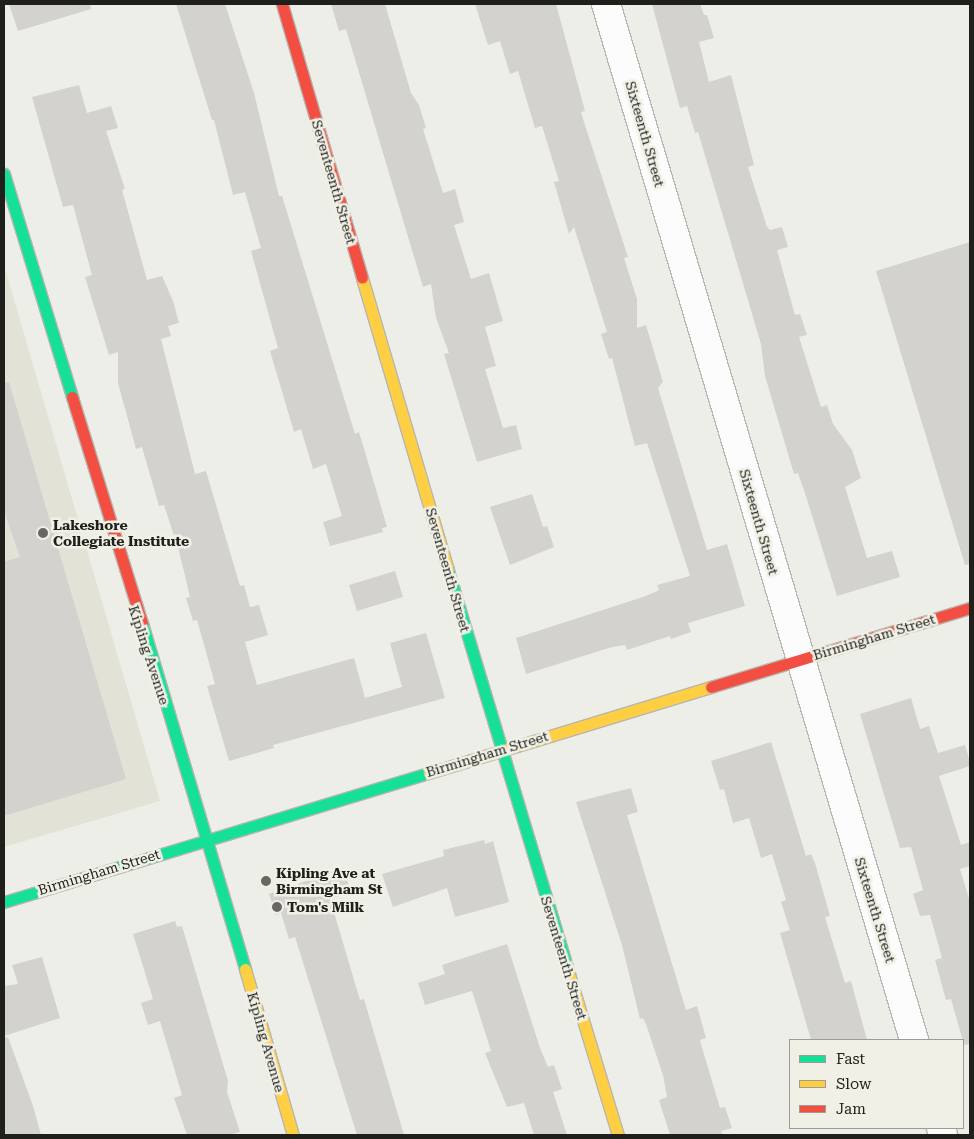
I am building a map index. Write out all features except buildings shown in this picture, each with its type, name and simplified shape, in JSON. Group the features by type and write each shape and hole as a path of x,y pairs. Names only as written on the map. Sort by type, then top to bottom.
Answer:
{"street":[{"name":"Seventeenth Street","path":"282,4 500,750 618,1135"},
{"name":"Sixteenth Street","path":"606,4 799,660 914,1039"},
{"name":"Kipling Avenue","path":"4,174 207,840 293,1135"},
{"name":"Birmingham Street","path":"4,902 970,608"}],"shaded area":[{"name":"Lakeshore Collegiate Institute","path":"4,265 160,801 4,847"}],"traffic: fast":[{"path":"4,174 72,397"},
{"path":"448,570 569,974"},
{"path":"142,623 245,969"},
{"path":"4,902 429,773"}],"traffic: slow":[{"path":"362,278 448,570"},
{"path":"429,773 711,687"},
{"path":"245,969 293,1135"},
{"path":"569,974 618,1135"}],"traffic: jam":[{"path":"282,4 362,278"},
{"path":"72,397 142,623"},
{"path":"711,687 970,608"}],"place":[{"name":"Lakeshore Collegiate Institute","path":"43,533"},
{"name":"Kipling Ave at Birmingham St","path":"266,881"},
{"name":"Tom's Milk","path":"277,907"}]}
